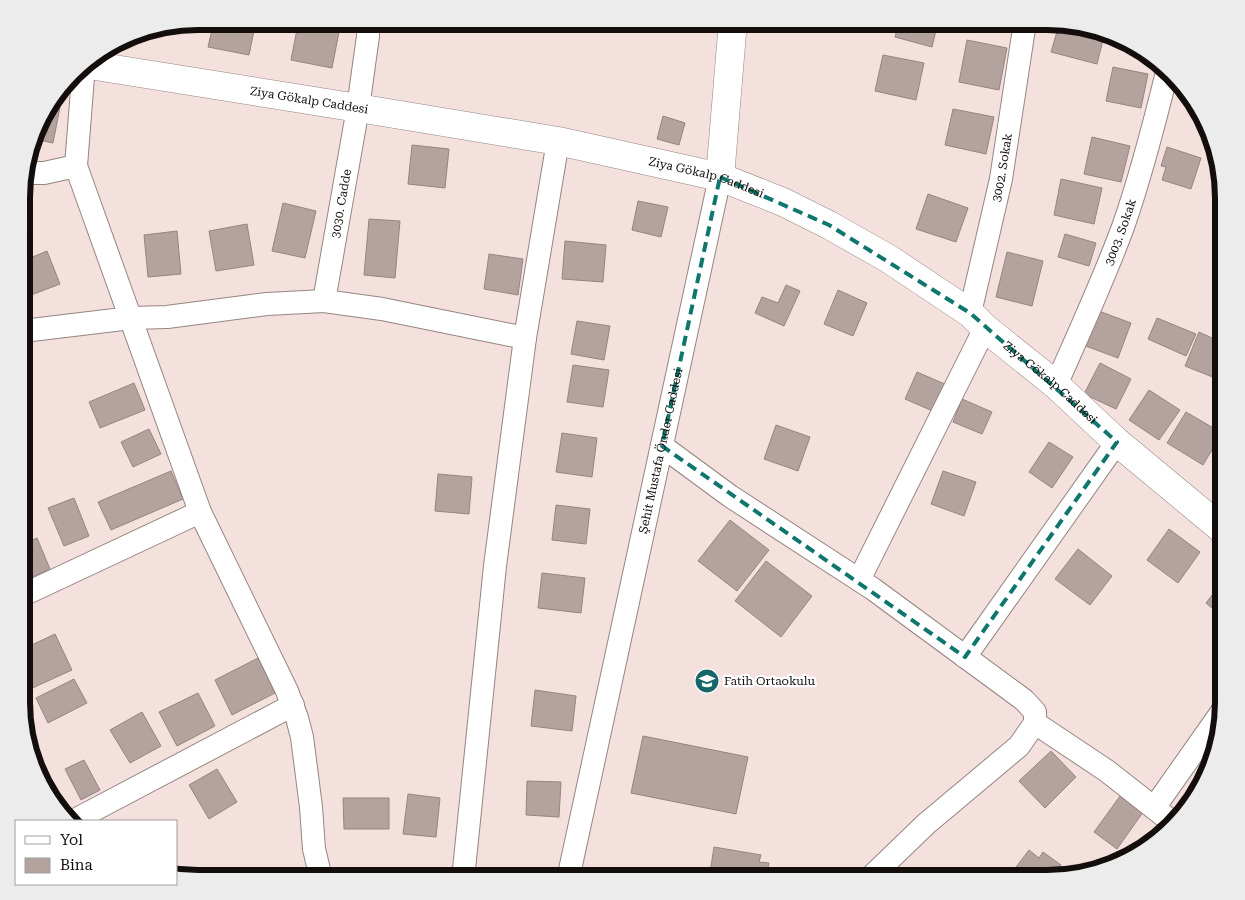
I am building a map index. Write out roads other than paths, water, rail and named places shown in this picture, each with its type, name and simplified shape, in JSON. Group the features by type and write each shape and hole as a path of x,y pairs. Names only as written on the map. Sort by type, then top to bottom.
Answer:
{"street":[{"name":"3030. Cadde","path":"324,301 358,108 368,30"},
{"name":"Şehit Mustafa Önder Caddesi","path":"570,870 720,177 732,30"},
{"name":"3002. Sokak","path":"859,580 978,320 1024,30"},
{"name":"Ziya Gökalp Caddesi","path":"95,66 558,141 720,177 783,202 829,225 889,259 978,320 1056,385 1116,442 1215,523"},
{"path":"83,76 76,166 200,512 293,705 302,737 314,849 320,870"},
{"name":"3003. Sokak","path":"1056,385 1123,227 1145,160 1165,79"},
{"path":"464,870 495,566 525,338 558,141"},
{"path":"32,173 44,173 76,166"},
{"path":"30,330 131,318 167,317 267,304 324,301 382,309 525,338"},
{"path":"966,657 1116,442"},
{"path":"662,446 730,496 859,580 1024,700 1034,712 1035,723 1019,746 926,824 878,870"},
{"path":"30,592 200,512"},
{"path":"77,819 293,705"},
{"path":"1035,723 1107,771 1168,819"},
{"path":"1154,808 1214,723"}],"place":[{"name":"Fatih Ortaokulu","path":"707,681"}]}
